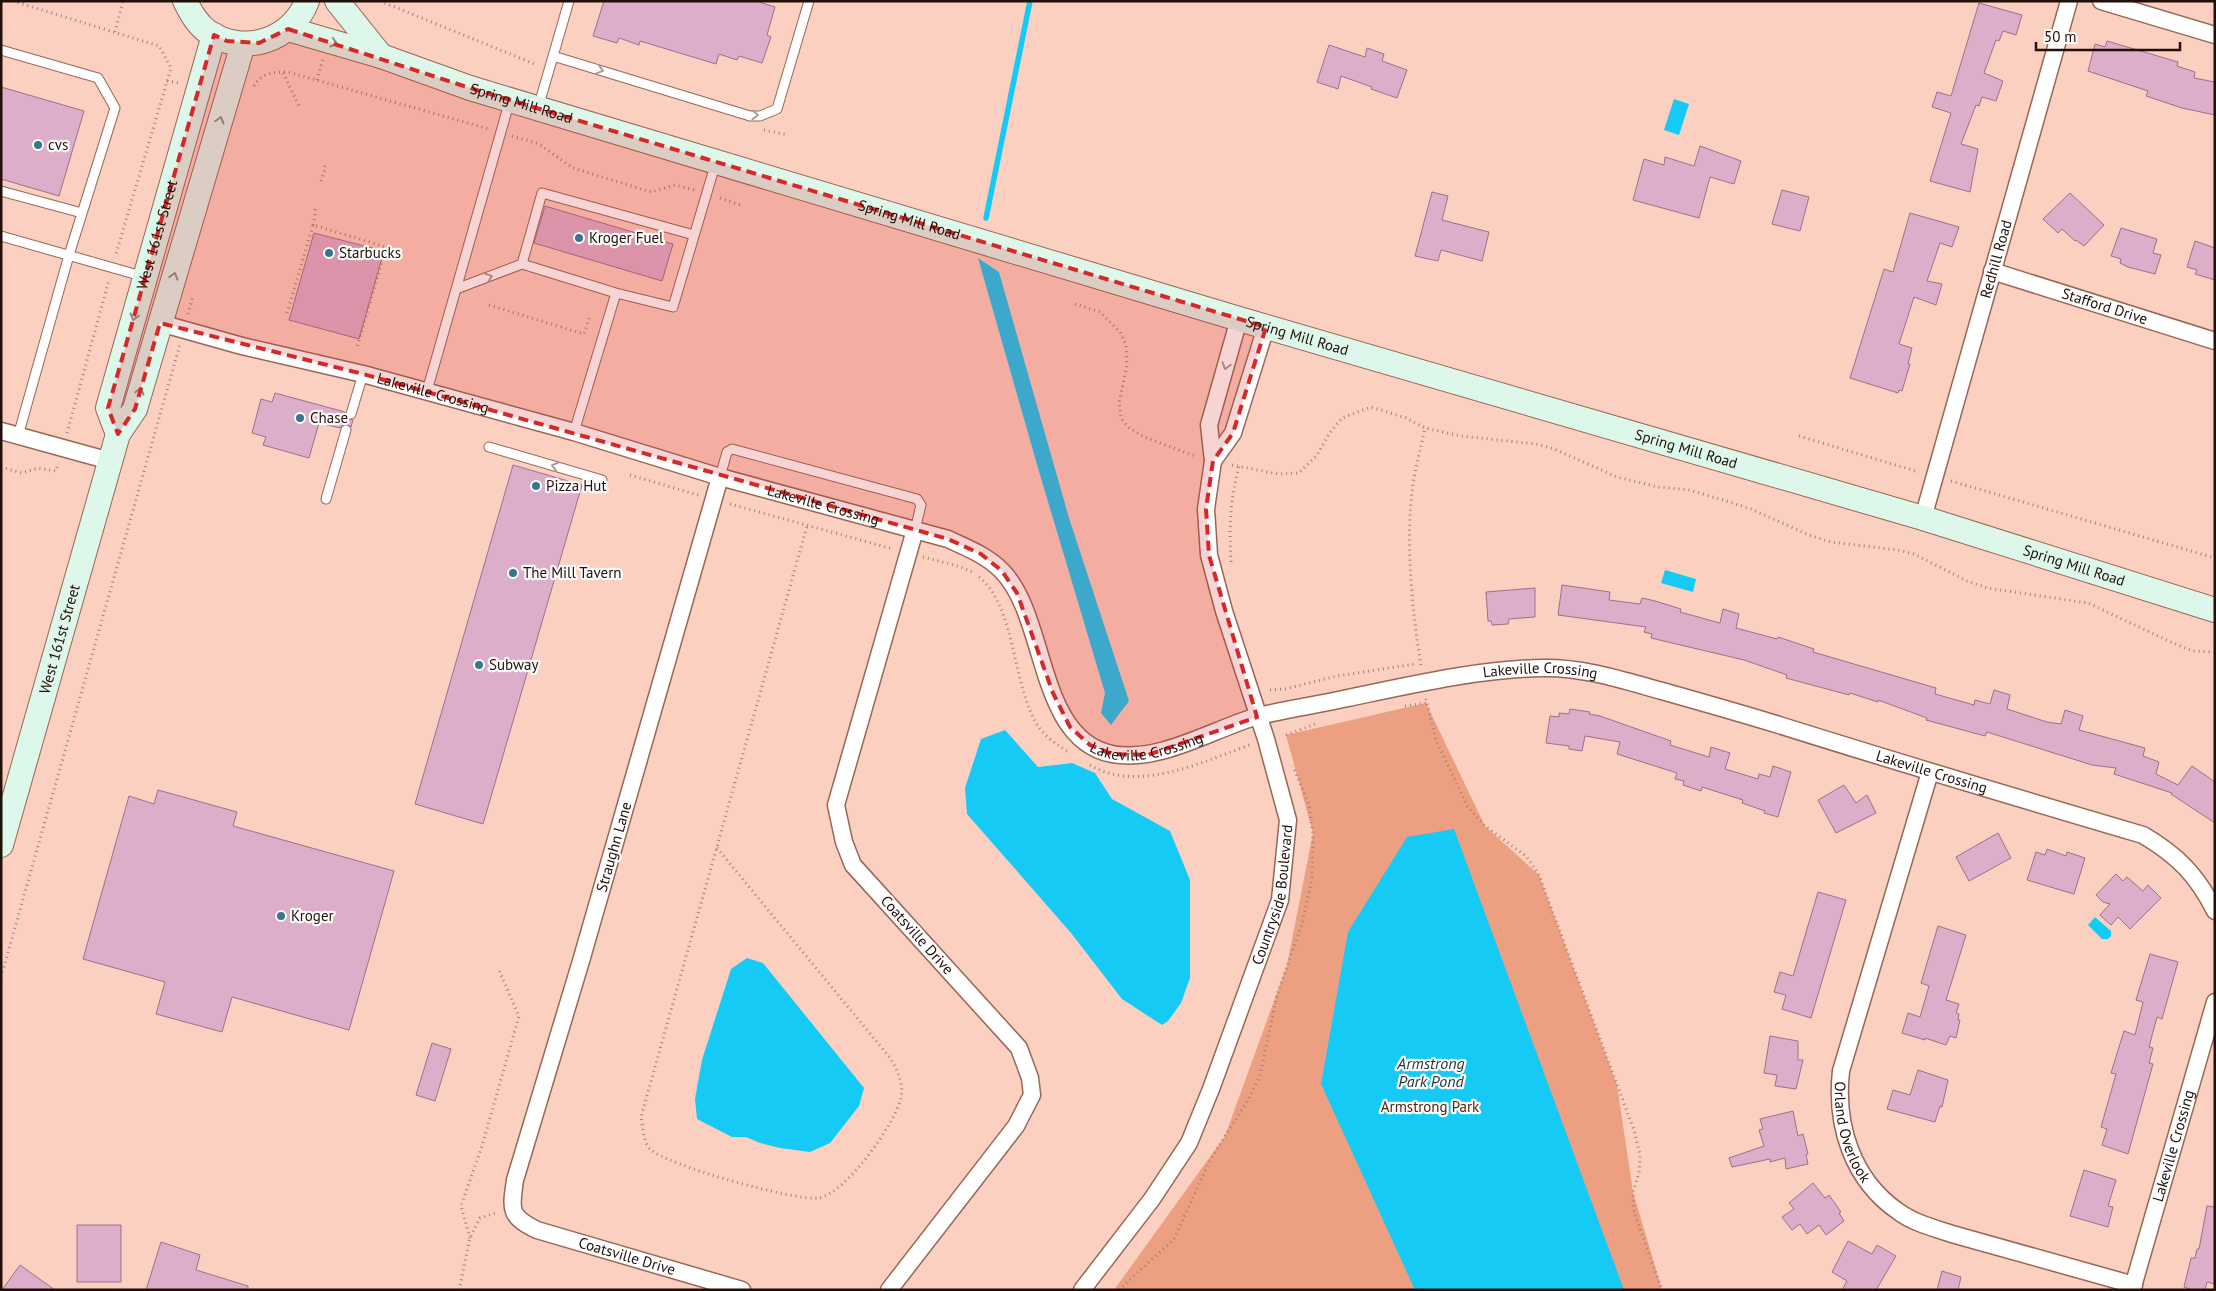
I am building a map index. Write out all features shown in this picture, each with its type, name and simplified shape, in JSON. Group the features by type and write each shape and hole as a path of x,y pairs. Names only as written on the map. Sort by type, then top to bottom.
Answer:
{"street":[{"path":"185,1 192,16 208,32 227,41 243,44 259,43 274,38 288,29 303,12 307,1"},
{"path":"337,1 381,56"},
{"name":"Redhill Road","path":"1923,518 2069,1"},
{"path":"2101,1 2215,35"},
{"name":"Spring Mill Road","path":"288,29 381,56 510,100 1266,327 1923,518 2215,610"},
{"name":"West 161st Street","path":"118,434 108,408 214,35"},
{"name":"West 161st Street","path":"1,845 118,434 135,409 243,44"},
{"name":"Stafford Drive","path":"1992,271 2215,341"},
{"name":"Countryside Boulevard","path":"1082,1290 1152,1199 1188,1143 1211,1089 1280,900 1288,820 1266,739 1264,715 1224,611 1209,555 1206,509 1213,461 1209,425 1239,319"},
{"name":"Lakeville Crossing","path":"160,323 363,374 574,432 720,476 948,539 982,554 1002,571 1017,593 1030,621 1053,693 1070,727 1090,745 1112,754 1148,755 1264,715 1425,682 1541,668 1571,669 1608,675 1725,709 2142,835 2160,845 2182,862 2203,888 2215,911"},
{"path":"1213,461 1233,433 1266,327"},
{"path":"1,431 110,462"},
{"name":"Straughn Lane","path":"513,1212 514,1180 581,961 720,476"},
{"name":"Coatsville Drive","path":"889,1290 1016,1126 1032,1095 1030,1078 1019,1048 853,865 844,842 836,806 915,530"},
{"name":"Orland Overlook","path":"1930,772 1842,1071 1839,1090 1846,1142 1858,1170 1878,1195 1899,1213 1922,1224 1952,1234 2133,1287"},
{"name":"Lakeville Crossing","path":"2133,1287 2215,1002"},
{"name":"Coatsville Drive","path":"513,1212 522,1223 536,1230 742,1290"}],"lane":[{"path":"538,108 569,1"},
{"path":"553,56 750,116 760,116 776,109 808,1"},
{"path":"1,50 98,78 115,108 69,255 18,436"},
{"path":"427,391 510,100"},
{"path":"456,289 522,264 616,293 673,307 716,162"},
{"path":"1,191 82,213"},
{"path":"522,264 542,193 694,235"},
{"path":"1,236 145,277"},
{"path":"574,432 616,293"},
{"path":"351,414 363,374"},
{"path":"326,499 346,430"},
{"path":"489,447 602,480"},
{"path":"720,476 727,452 732,449 917,499 921,505 915,530"}],"path":[{"path":"1,467 22,473 38,468 56,471 112,268 171,68 159,46 13,1"},
{"path":"115,32 123,1"},
{"path":"253,88 263,77 274,72 302,75 539,144 573,168 651,192 675,185 743,206"},
{"path":"283,72 300,108"},
{"path":"321,182 325,169 324,162"},
{"path":"287,313 313,225 315,216 314,206"},
{"path":"313,225 386,247 358,348"},
{"path":"1,977 194,291"},
{"path":"1075,304 1100,312 1120,332 1126,345 1127,365 1119,404 1121,418 1128,427 1144,437 1213,461 1278,474 1298,473 1317,454 1329,434 1342,418 1371,407 1406,418 1425,428 1461,436 1536,444 1554,449 1617,477 1658,487 1689,490 1723,500 1751,509 1809,535 1831,542 1898,550 1914,554 1967,581 1987,588 2088,602 2193,651 2215,652"},
{"path":"489,305 584,334 590,316"},
{"path":"1425,428 1413,485 1410,523 1411,572 1426,703 1436,740 1467,806 1485,826 1526,856 1539,876 1634,1130 1640,1155 1639,1173 1634,1192 1634,1212 1662,1290"},
{"path":"1799,436 2215,558"},
{"path":"1231,569 1229,522 1232,493 1239,466"},
{"path":"630,475 713,500 961,567 974,573 986,582 1002,612 1028,702 1040,728 1052,741 1076,757"},
{"path":"717,848 891,1059 899,1074 901,1097 892,1122 868,1156 840,1188 822,1198 799,1198 682,1166 661,1158 649,1148 644,1135 641,1117 807,526"},
{"path":"1270,690 1285,689 1337,676 1421,663"},
{"path":"1264,715 1270,690 1268,684"},
{"path":"1083,761 1097,770 1117,776 1161,775 1280,733 1286,735 1286,741"},
{"path":"1119,1290 1174,1239 1210,1160 1248,1100 1260,1076 1278,995 1302,924 1312,878 1313,833 1309,806 1292,764"},
{"path":"470,1238 461,1206 482,1146 519,1016 498,968"},
{"path":"459,1290 470,1238 480,1218 513,1212"}],"highlighted area":[{"path":"288,29 470,88 1266,327 1233,433 1213,461 1206,509 1209,555 1257,717 1148,755 1112,754 1090,745 1070,727 1053,693 1017,593 1002,571 981,554 948,539 363,374 160,323 135,409 118,434 108,408 214,35 227,41 259,43"}],"green space":[{"name":"Armstrong Park","path":"1426,703 1485,826 1539,875 1617,1085 1633,1192 1662,1290 1114,1290 1225,1136 1287,965 1313,833 1286,735"}],"water":[{"path":"1674,99 1689,104 1679,135 1664,130"},
{"path":"978,258 999,272 1069,518 1129,701 1111,725 1101,713 1105,693"},
{"path":"1665,570 1696,579 1693,592 1661,583"},
{"path":"1005,730 1038,767 1072,763 1095,773 1112,799 1170,831 1190,880 1190,978 1181,1003 1168,1021 1162,1025 1122,999 1071,933 967,814 965,788 981,739"},
{"name":"Armstrong Park Pond","path":"1454,829 1624,1290 1415,1290 1321,1084 1348,932 1407,837"},
{"path":"2095,917 2111,931 2111,936 2108,939 2102,939 2088,925"},
{"path":"747,958 763,963 864,1088 859,1106 830,1143 810,1152 780,1148 746,1137 732,1137 697,1119 695,1099 702,1060 731,969"}],"building":[{"path":"604,1 756,1 775,7 767,35 771,37 762,63 739,56 737,60 719,54 716,64 640,41 639,45 619,38 617,43 593,36"},
{"path":"1979,3 2022,15 2016,35 2003,31 1999,41 1996,40 1984,73 2003,81 1996,101 1982,97 1979,106 1976,105 1961,144 1978,149 1970,192 1930,181 1951,113 1932,107 1937,92 1951,96"},
{"path":"2107,41 2178,62 2177,66 2195,72 2194,78 2215,82 2215,115 2182,108 2146,96 2148,91 2088,71 2095,44 2105,47"},
{"path":"1329,45 1365,57 1367,48 1384,54 1382,61 1407,70 1397,98 1341,76 1338,89 1317,82"},
{"name":"cvs","path":"1,87 84,111 59,196 1,179"},
{"path":"1700,146 1741,161 1734,184 1710,177 1699,218 1633,200 1644,159 1664,165 1665,157 1694,166"},
{"path":"1782,190 1809,197 1800,231 1772,224"},
{"path":"1432,192 1448,196 1442,220 1489,232 1482,261 1441,250 1438,261 1415,256"},
{"path":"2070,193 2104,225 2084,246 2075,241 2062,229 2058,233 2043,219"},
{"path":"545,206 673,244 662,281 534,243"},
{"path":"1910,213 1959,227 1952,247 1940,243 1927,281 1942,284 1936,305 1914,297 1899,344 1912,348 1908,364 1910,364 1902,391 1899,390 1898,393 1850,378 1884,269 1893,272"},
{"path":"2121,228 2157,239 2153,253 2161,255 2155,274 2128,267 2120,263 2121,259 2111,256"},
{"path":"314,233 384,251 359,339 289,320"},
{"path":"2195,241 2215,248 2215,280 2195,274 2197,270 2187,267"},
{"path":"275,393 345,412 347,419 353,420 351,427 345,424 340,428 319,423 309,458 263,445 266,437 252,433 261,399 272,402"},
{"path":"513,465 582,485 483,824 415,804"},
{"path":"1562,585 1610,592 1609,600 1640,604 1642,598 1655,601 1681,609 1680,612 1720,623 1723,609 1739,614 1736,628 1777,639 1778,637 1814,649 1813,652 1936,688 1935,694 1974,705 1975,700 1990,704 1994,690 2010,695 2007,709 2047,722 2061,724 2065,710 2083,716 2079,730 2145,748 2143,756 2159,762 2156,774 2178,785 2192,766 2215,782 2215,823 2172,793 2114,774 2116,768 2092,765 1987,732 1985,736 1926,720 1927,718 1878,700 1878,702 1850,693 1849,695 1786,678 1787,675 1744,660 1651,638 1652,634 1644,632 1646,627 1558,615"},
{"path":"1535,588 1535,617 1509,619 1508,624 1492,625 1491,621 1488,621 1486,592"},
{"path":"1570,709 1590,712 1589,714 1600,716 1671,741 1670,745 1709,757 1711,747 1730,753 1725,769 1758,779 1759,774 1770,777 1773,766 1791,772 1778,817 1742,803 1743,800 1702,787 1701,791 1683,785 1684,781 1675,779 1677,773 1617,754 1620,742 1585,736 1582,751 1569,749 1569,746 1546,743 1550,716 1559,717 1559,713 1569,714"},
{"path":"1844,785 1856,803 1867,795 1876,813 1836,833 1818,800"},
{"path":"158,790 237,812 233,826 394,871 349,1030 232,997 222,1032 156,1014 165,982 83,959 129,796 154,804"},
{"path":"1998,833 2011,858 1969,881 1956,857"},
{"path":"2047,849 2066,856 2067,852 2085,858 2074,894 2027,880 2036,852 2045,855"},
{"path":"2116,874 2123,881 2127,877 2143,891 2148,885 2161,898 2130,929 2118,917 2111,925 2100,915 2110,904 2103,902 2096,895"},
{"path":"1818,892 1846,900 1811,1018 1782,1009 1786,995 1774,992 1780,972 1793,976"},
{"path":"1938,926 1966,935 1946,1000 1959,1004 1956,1013 1959,1014 1958,1020 1960,1020 1956,1038 1950,1036 1946,1045 1902,1033 1908,1013 1920,1017 1929,986 1921,983"},
{"path":"2150,954 2178,962 2162,1019 2157,1017 2149,1047 2153,1048 2149,1063 2153,1064 2128,1154 2102,1145 2107,1129 2101,1127 2116,1074 2111,1073 2124,1031 2135,1035 2143,1002 2136,1000"},
{"path":"1770,1036 1798,1041 1798,1060 1803,1060 1796,1089 1775,1086 1777,1075 1764,1073"},
{"path":"432,1043 451,1049 435,1101 416,1095"},
{"path":"1918,1070 1948,1080 1942,1107 1940,1106 1935,1122 1887,1109 1893,1090 1910,1095"},
{"path":"1793,1111 1798,1136 1803,1134 1808,1154 1806,1155 1808,1164 1786,1169 1785,1158 1770,1162 1770,1159 1732,1167 1729,1158 1764,1146 1759,1130 1763,1129 1760,1119"},
{"path":"2084,1170 2116,1180 2108,1206 2113,1207 2108,1227 2070,1216"},
{"path":"1813,1183 1825,1198 1829,1195 1841,1212 1839,1213 1844,1221 1826,1235 1819,1225 1807,1234 1800,1224 1792,1230 1782,1217 1794,1209 1789,1203"},
{"path":"2207,1206 2215,1207 2215,1284 2207,1282 2205,1290 2192,1290 2184,1287 2191,1258 2195,1258 2197,1249 2199,1249"},
{"path":"77,1225 121,1225 121,1282 77,1282"},
{"path":"1848,1241 1872,1254 1877,1245 1896,1256 1876,1290 1842,1290 1847,1281 1832,1272"},
{"path":"161,1242 200,1255 196,1270 248,1286 248,1290 146,1290"},
{"path":"20,1265 55,1290 2,1290"},
{"path":"1942,1271 1961,1277 1958,1290 1937,1290"}],"waterway":[{"path":"986,218 1030,1"}],"place":[{"name":"cvs","path":"38,145"},
{"name":"Kroger Fuel","path":"579,238"},
{"name":"Starbucks","path":"329,253"},
{"name":"Chase","path":"300,418"},
{"name":"Pizza Hut","path":"536,486"},
{"name":"The Mill Tavern","path":"513,573"},
{"name":"Subway","path":"479,665"},
{"name":"Kroger","path":"281,916"}]}
